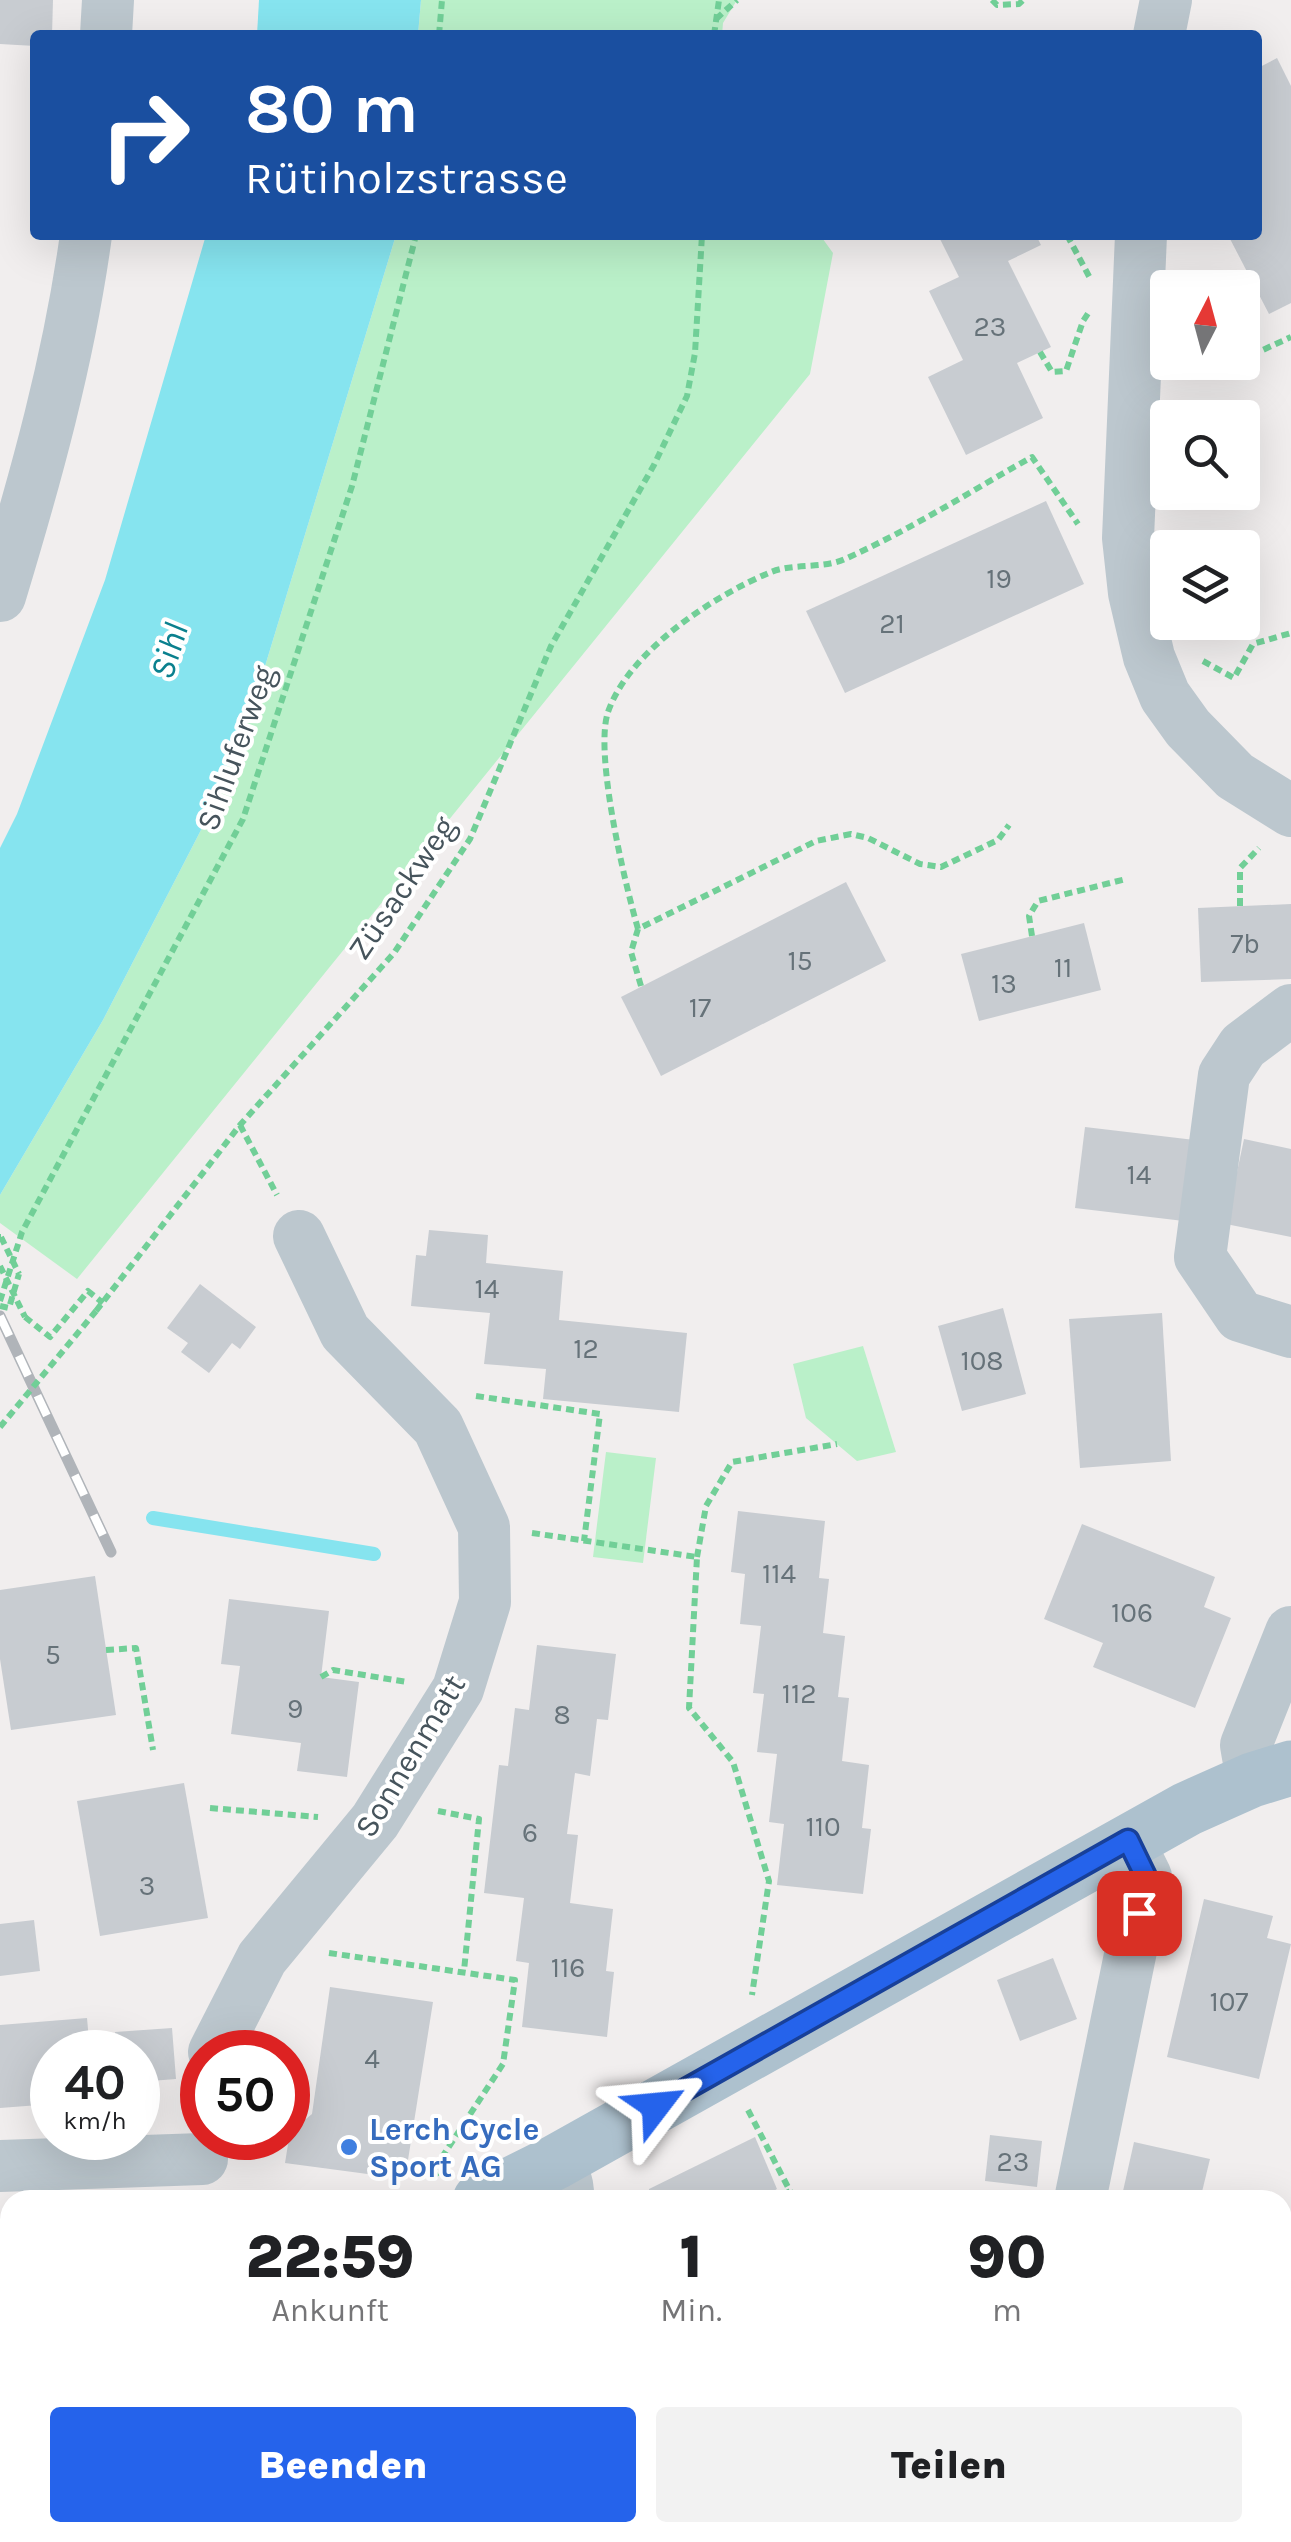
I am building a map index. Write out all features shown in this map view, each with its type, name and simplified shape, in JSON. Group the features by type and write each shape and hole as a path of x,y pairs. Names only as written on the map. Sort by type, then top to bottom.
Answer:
{"main road":[{"path":"470,2190 561,2181 1128,1840 1187,1808 1272,1774"}],"street":[{"path":"106,30 108,0"},
{"path":"0,596 42,456 76,309 85,240"},
{"path":"1141,240 1129,476 1128,538 1134,593 1149,657 1165,696 1276,828"},
{"path":"1291,1010 1242,1046 1224,1075 1200,1257 1240,1316 1291,1332"},
{"name":"Sonnenmatt","path":"225,2030 262,1958 375,1821 458,1689 485,1602 484,1528 438,1427 344,1332 299,1236"},
{"path":"1272,1774 1246,1745 1291,1632"},
{"path":"1082,2190 1146,1877 1128,1840"},
{"path":"0,2166 205,2166"}],"path":[{"path":"439,30 442,0"},
{"path":"714,30 719,0"},
{"path":"714,21 738,0"},
{"path":"992,0 998,5 1024,0"},
{"name":"Sihluferweg","path":"0,1303 22,1232 242,820 352,486 415,240"},
{"name":"Züsackweg","path":"0,1427 96,1312 240,1125 394,953 470,839 550,646 654,465 687,396 696,354 702,240"},
{"path":"1070,240 1087,275"},
{"path":"1040,352 1052,372 1066,372 1083,321 1092,308"},
{"path":"1260,351 1291,337"},
{"path":"641,986 632,952 638,929 623,876 607,773 606,716 626,676 693,614 774,570 842,560 1032,457 1083,532"},
{"path":"1234,678 1253,644 1291,633"},
{"path":"638,929 816,841 851,834 868,838 920,864 941,866 998,840 1009,825"},
{"path":"1240,906 1240,868 1276,828"},
{"path":"1032,936 1030,916 1038,901 1126,878"},
{"path":"240,1125 299,1236"},
{"path":"0,1237 18,1274 10,1308 0,1303"},
{"path":"0,1266 25,1317 50,1337 88,1291 103,1303"},
{"path":"470,1395 600,1414 584,1541"},
{"path":"752,2001 769,1882 733,1762 688,1708 697,1556 706,1506 732,1462 836,1444"},
{"path":"530,1533 697,1556"},
{"path":"106,1650 136,1648 153,1750"},
{"path":"320,1677 334,1670 458,1689"},
{"path":"210,1808 375,1821"},
{"path":"432,1810 479,1819 464,1972"},
{"path":"340,1955 515,1980 503,2064 433,2171 459,2190"},
{"path":"740,2095 790,2190"}],"green space":[{"path":"421,0 737,0 722,30 418,30"},
{"path":"394,240 824,240 833,253 810,374 77,1279 0,1223 0,1195 103,1020 201,830 259,686"},
{"path":"863,1346 896,1452 857,1461 806,1418 793,1364"},
{"path":"606,1452 656,1458 643,1563 593,1557"}],"water":[{"path":"259,0 421,0 418,30 257,30"},
{"name":"Sihl","path":"205,240 394,240 259,686 201,830 103,1020 0,1195 0,848 17,814 105,580"}],"building":[{"path":"0,0 53,0 52,30 30,30 30,46 0,44"},
{"path":"1277,58 1291,86 1291,303 1269,314 1260,297 1260,270 1246,270 1231,240 1262,240 1262,66"},
{"path":"940,240 1038,240 1041,245 1008,261 1051,347 1017,363 1043,418 966,455 928,377 963,360 929,291 959,277"},
{"path":"1046,501 1084,584 845,693 806,611"},
{"path":"846,882 886,961 661,1076 621,997"},
{"path":"1291,904 1291,979 1201,982 1198,908"},
{"path":"1084,923 1101,990 979,1021 961,954"},
{"path":"1085,1127 1203,1141 1192,1222 1075,1208"},
{"path":"1244,1139 1291,1149 1291,1237 1226,1224"},
{"path":"429,1230 488,1235 486,1263 563,1271 559,1320 687,1333 679,1412 543,1399 546,1369 484,1364 490,1313 411,1306 416,1255 426,1256"},
{"path":"200,1284 256,1327 240,1349 232,1343 209,1373 181,1352 188,1343 167,1328"},
{"path":"1003,1308 1026,1394 962,1411 938,1326"},
{"path":"1162,1313 1171,1461 1080,1468 1069,1319"},
{"path":"738,1511 825,1521 819,1578 829,1579 823,1633 845,1636 838,1697 849,1698 842,1761 869,1765 862,1828 871,1829 863,1894 777,1885 784,1824 769,1822 777,1754 757,1752 764,1694 753,1693 761,1626 740,1624 745,1574 731,1572"},
{"path":"1082,1524 1215,1577 1204,1607 1231,1618 1195,1708 1093,1667 1103,1643 1044,1619"},
{"path":"95,1576 116,1715 11,1730 0,1659 0,1590"},
{"path":"229,1599 329,1611 321,1677 359,1682 347,1777 297,1771 301,1743 231,1734 240,1666 221,1664"},
{"path":"537,1645 616,1654 608,1720 597,1719 590,1776 575,1773 567,1834 578,1835 570,1903 613,1909 606,1971 614,1972 607,2037 522,2027 529,1963 516,1961 524,1898 484,1893 499,1765 508,1766 515,1708 529,1710"},
{"path":"184,1783 208,1918 100,1936 77,1801"},
{"path":"1204,1899 1273,1916 1267,1938 1291,1944 1259,2079 1167,2057"},
{"path":"34,1920 40,1971 0,1976 0,1924"},
{"path":"1053,1958 1077,2019 1020,2041 997,1980"},
{"path":"330,1987 433,2002 405,2179 285,2163 310,2160 312,2114"},
{"path":"87,2018 88,2030 30,2030 30,2106 0,2108 0,2025"},
{"path":"172,2028 176,2079 160,2080 160,2030 144,2030"},
{"path":"990,2135 1042,2141 1037,2187 985,2181"},
{"path":"755,2137 777,2189 649,2190"},
{"path":"1134,2142 1210,2159 1202,2190 1123,2190"}],"waterway":[{"path":"153,1518 374,1554"}],"railway":[{"path":"0,1316 111,1552"}],"place":[{"name":"Lerch Cycle Sport AG","path":"349,2147"}],"route":[{"path":"656,2106 1128,1840 1146,1877 1139,1913"}]}
